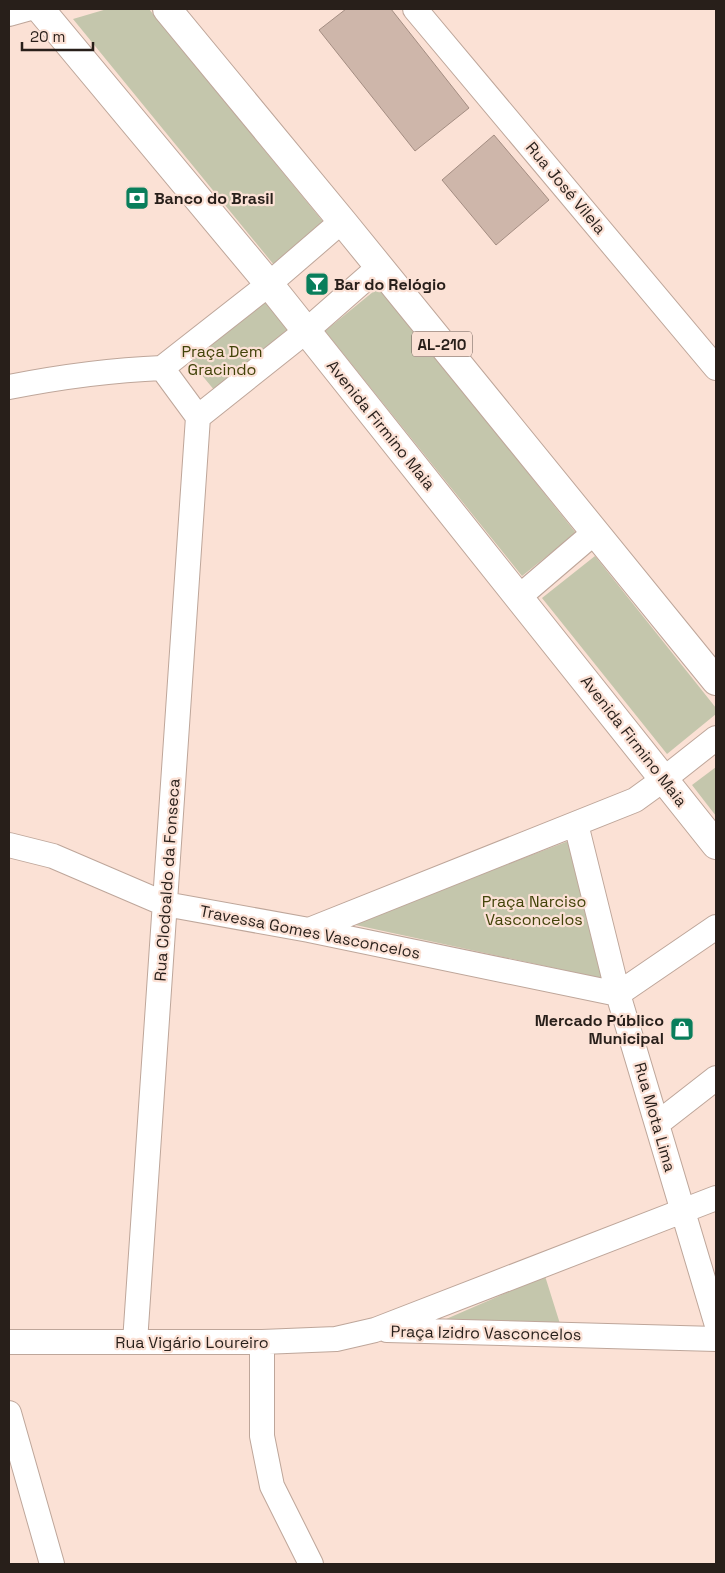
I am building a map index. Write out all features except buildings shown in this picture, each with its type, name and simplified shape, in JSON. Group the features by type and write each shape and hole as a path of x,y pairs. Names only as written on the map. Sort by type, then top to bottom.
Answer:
{"main road":[{"name":"Avenida Firmino Maia","path":"40,9 268,284 716,845"},
{"name":"AL-210","path":"167,9 716,681"}],"street":[{"path":"9,14 27,9"},
{"name":"Rua José Vilela","path":"415,9 716,368"},
{"path":"9,387 57,378 124,370 162,368 268,284 342,221"},
{"path":"162,368 198,417 306,331 379,268"},
{"name":"Rua Clodoaldo da Fonseca","path":"135,1342 198,417"},
{"path":"519,596 595,532"},
{"path":"309,930 635,800 664,780 716,738"},
{"name":"Rua Mota Lima","path":"576,824 618,994 716,1322"},
{"name":"Travessa Gomes Vasconcelos","path":"9,845 53,856 165,904 309,930 618,994"},
{"path":"618,994 716,928"},
{"path":"657,1124 716,1078"},
{"name":"Praça Izidro Vasconcelos","path":"375,1330 716,1198"},
{"name":"Rua Vigário Loureiro","path":"9,1342 262,1342 336,1339 375,1330"},
{"name":"Praça Izidro Vasconcelos","path":"375,1330 716,1338"},
{"path":"262,1342 262,1436 272,1486 311,1564"},
{"path":"9,1413 52,1564"}],"green space":[{"path":"107,9 149,9 325,224 274,265 73,19"},
{"path":"379,287 576,533 522,576 325,331"},
{"name":"Praça Dem Gracindo","path":"265,301 288,329 215,391 191,362"},
{"path":"595,556 716,708 716,714 667,754 542,598"},
{"path":"716,767 716,816 692,785"},
{"name":"Praça Narciso Vasconcelos","path":"571,840 605,979 351,924"},
{"path":"545,1276 561,1327 430,1326"}],"place":[{"name":"Banco do Brasil","path":"137,198"},
{"name":"Bar do Relógio","path":"317,284"},
{"name":"Mercado Público Municipal","path":"682,1029"}]}
